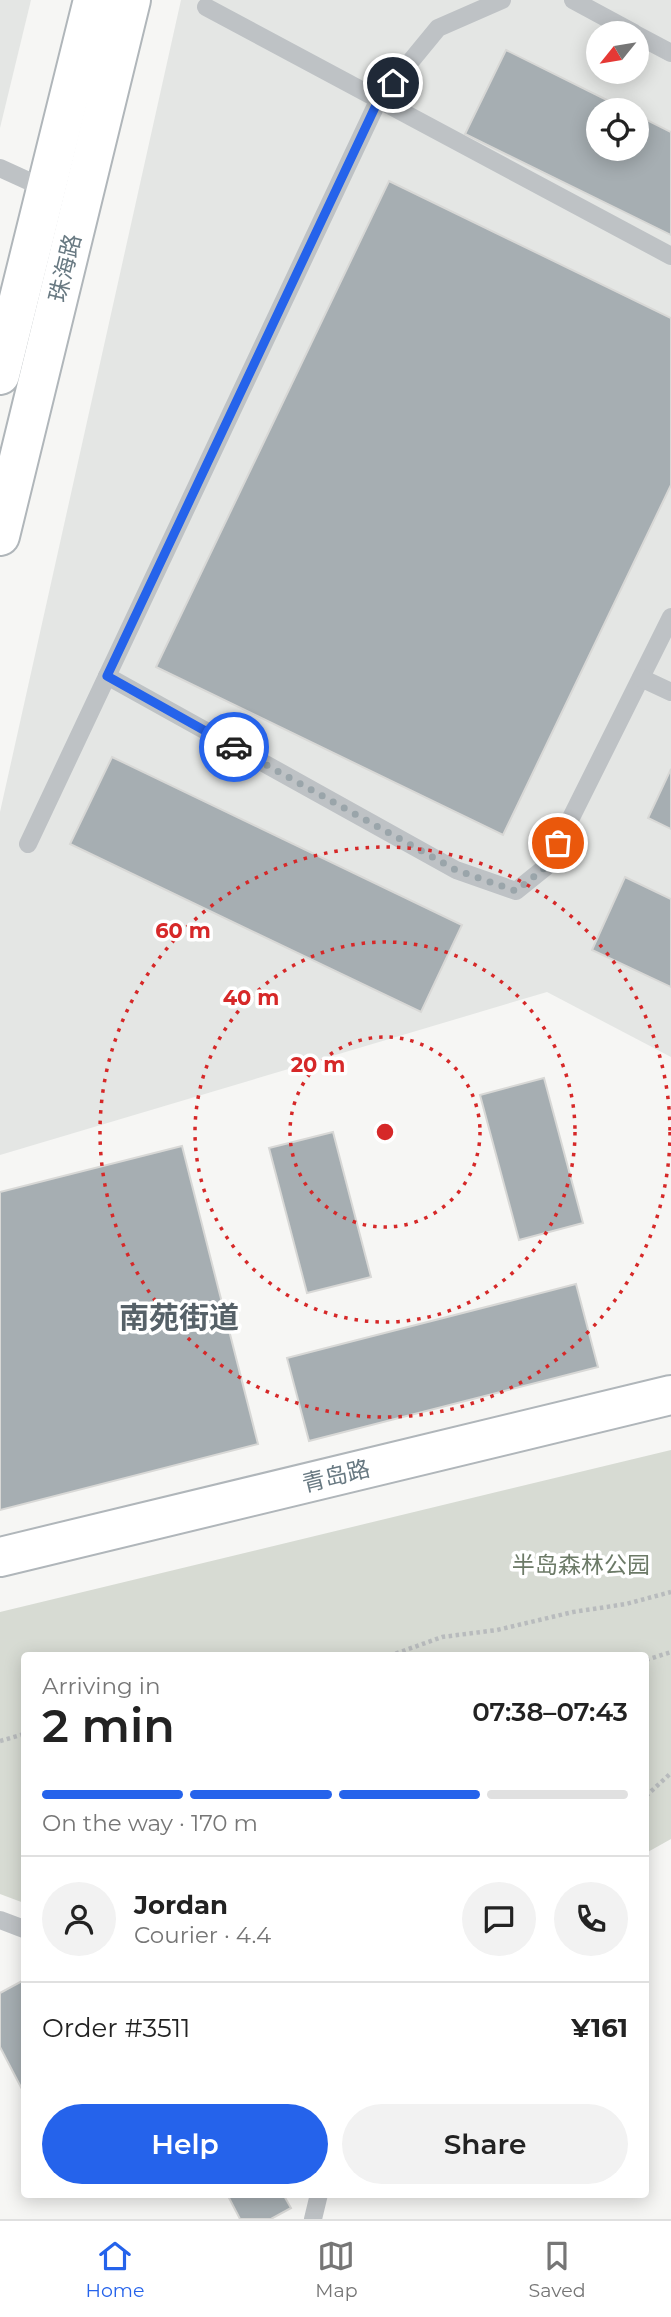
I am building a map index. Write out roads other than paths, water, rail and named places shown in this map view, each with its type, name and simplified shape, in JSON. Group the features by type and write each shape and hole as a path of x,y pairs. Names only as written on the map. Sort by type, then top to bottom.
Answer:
{"main road":[{"name":"珠海路","path":"0,375 93,0"},
{"name":"珠海路","path":"0,536 131,0"},
{"name":"青岛路","path":"0,1557 671,1395"}],"lane":[{"path":"28,844 378,101 439,28 502,0"},
{"path":"573,0 612,21"},
{"path":"206,8 671,256"},
{"path":"649,41 671,53"},
{"path":"0,168 46,189"},
{"path":"107,676 456,870 516,891 547,866 671,617"},
{"path":"641,678 671,692"},
{"path":"0,1920 21,1927"},
{"path":"313,2219 318,2198"}],"district":[{"name":"南苑街道","path":"179,1317"}],"park label":[{"name":"半岛森林公园","path":"581,1565"}]}
